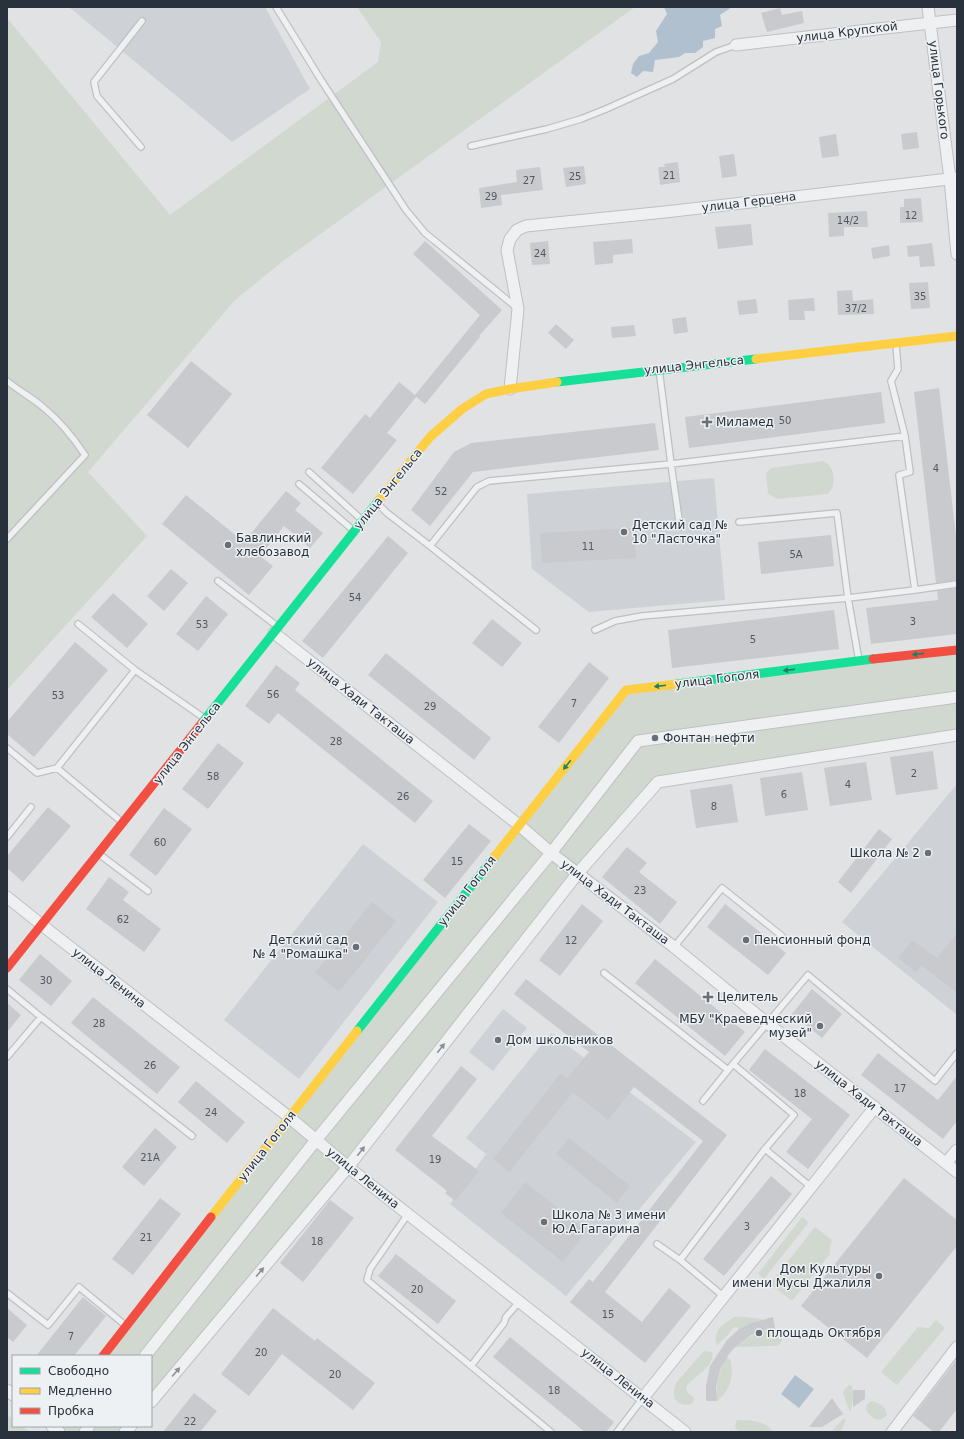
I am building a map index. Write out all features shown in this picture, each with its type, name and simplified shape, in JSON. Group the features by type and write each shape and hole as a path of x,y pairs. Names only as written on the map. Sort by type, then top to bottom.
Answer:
{"street":[{"name":"улица Горького","path":"928,7 953,179 957,254"},
{"name":"улица Крупской","path":"736,45 957,20"},
{"name":"улица Герцена","path":"510,389 518,309 507,250 510,239 517,230 526,226 540,224 665,212 953,179"},
{"name":"улица Энгельса","path":"7,968 430,437 462,409 486,394 510,389 658,369 957,336"},
{"name":"улица Хади Такташа","path":"276,630 519,825 551,853 674,947 767,1023 957,1172"},
{"name":"улица Гоголя","path":"104,1355 289,1117 626,690 957,650"},
{"path":"146,1355 316,1140 551,853 638,741 957,697"},
{"path":"152,1401 348,1167 578,874 658,782 957,735"},
{"name":"улица Ленина","path":"7,896 42,925 289,1117 348,1167 685,1432"},
{"path":"643,1398 875,1107"},
{"path":"946,1163 957,1150"},
{"path":"896,1431 957,1347"}],"lane":[{"path":"276,7 321,80 406,210 425,233 518,309"},
{"path":"140,147 96,96 94,82 142,21"},
{"path":"471,146 547,128 600,112 660,85 716,52 736,45"},
{"path":"896,342 898,369 891,381 905,436 910,472 899,475 915,590"},
{"path":"658,369 680,527"},
{"path":"7,381 44,408 69,432 85,455 7,539"},
{"path":"430,546 477,487 489,481 671,464 905,436"},
{"path":"310,472 363,521"},
{"path":"299,484 354,531"},
{"path":"377,503 387,513 536,630"},
{"path":"739,522 837,513 848,598 860,661"},
{"path":"218,581 276,630"},
{"path":"595,630 615,621 642,616 848,598 957,584"},
{"path":"78,624 135,670 206,719"},
{"path":"7,748 37,773 58,768 135,670"},
{"path":"58,768 123,823"},
{"path":"7,837 31,807"},
{"path":"99,854 148,891"},
{"path":"674,947 722,888 782,936"},
{"path":"604,973 728,1070"},
{"path":"703,1101 808,975 935,1081 957,1053"},
{"path":"7,990 192,1136"},
{"path":"7,1058 41,1017"},
{"path":"680,1260 765,1149 794,1115 733,1064"},
{"path":"765,1149 812,1187"},
{"path":"408,1214 370,1269 367,1280 551,1432"},
{"path":"657,1244 680,1260 723,1296"},
{"path":"7,1293 48,1325 79,1286 126,1326"},
{"path":"472,1366 504,1323 506,1317 520,1301"},
{"path":"617,1432 643,1398"}],"shaded area":[{"path":"69,7 265,7 310,89 232,142"},
{"path":"357,7 635,7 283,261 235,300 88,472 147,536 7,690 7,18 170,215 378,62 381,42"},
{"path":"823,461 830,467 834,476 833,486 827,494 777,499 768,493 766,473 771,468"},
{"name":"Детский сад № 10 \"Ласточка\"","path":"714,478 725,600 589,612 532,569 527,494"},
{"path":"957,650 957,735 658,782 152,1401 152,1355 104,1355 626,690"},
{"name":"Школа № 2","path":"957,784 957,1015 842,922"},
{"path":"363,844 438,902 299,1079 224,1020"},
{"name":"Дом школьников","path":"503,1009 527,1028 493,1071 469,1052"},
{"path":"551,1033 696,1142 566,1296 450,1204 486,1154 466,1138"},
{"path":"802,1217 809,1222 764,1279 758,1274"},
{"path":"815,1227 832,1240 830,1254 792,1301 770,1284"},
{"path":"734,1317 763,1319 738,1330 738,1328 734,1327 717,1345 717,1332 722,1325"},
{"path":"936,1320 945,1328 897,1385 881,1372 918,1327 929,1328"},
{"path":"775,1328 782,1340 779,1345 735,1347 754,1335"},
{"path":"705,1351 712,1352 711,1362 686,1387 687,1392 694,1398 693,1403 685,1405 678,1402 674,1398 676,1383"},
{"path":"727,1357 731,1361 732,1373 730,1383 722,1397 717,1401 719,1378"},
{"path":"849,1385 852,1386 853,1400 850,1413 843,1392"},
{"path":"871,1401 882,1405 887,1415 884,1418 875,1419 866,1410 867,1405"},
{"path":"7,1415 12,1418 12,1427 23,1427 30,1432 7,1432"},
{"path":"843,1419 846,1419 840,1432 831,1432"},
{"path":"739,1420 762,1423 773,1432 740,1432 735,1428 736,1421"},
{"path":"53,1427 130,1427 125,1432 59,1432"}],"water":[{"path":"664,7 732,7 720,15 722,26 715,29 715,38 703,41 703,47 695,53 685,53 679,57 655,60 653,72 643,71 637,77 631,73 633,64 639,56 649,53 658,42 656,31 667,14"},
{"path":"795,1375 814,1389 799,1408 781,1394"}],"building":[{"path":"780,8 782,15 802,11 804,23 767,32 761,13"},
{"path":"917,132 919,148 903,150 901,134"},
{"path":"836,134 839,156 822,158 819,137"},
{"path":"734,154 737,176 722,178 719,156"},
{"path":"678,162 680,182 660,185 658,167 665,167 664,164"},
{"path":"584,166 586,184 566,187 563,168"},
{"path":"540,167 543,190 501,195 502,205 481,208 479,188 517,182 516,170"},
{"path":"921,198 923,222 900,223 900,207 904,207 904,199"},
{"path":"867,211 868,227 844,227 844,236 829,237 828,213"},
{"path":"751,224 753,245 718,249 715,227"},
{"path":"632,239 633,253 613,255 613,263 595,265 593,242"},
{"path":"425,241 502,310 479,336 480,337 425,404 416,397 387,433 397,440 353,494 321,468 365,414 370,418 399,382 415,395 480,315 413,254"},
{"path":"548,241 550,264 532,265 530,243"},
{"path":"932,243 935,266 920,267 919,256 908,257 907,246"},
{"path":"889,245 890,256 873,259 871,248"},
{"path":"928,282 930,308 911,309 909,283"},
{"path":"852,290 853,301 873,299 874,314 838,315 837,291"},
{"path":"814,298 815,311 804,311 805,320 789,320 788,300"},
{"path":"756,299 758,313 739,315 737,301"},
{"path":"686,317 688,332 674,334 672,319"},
{"path":"556,324 574,340 566,349 548,333"},
{"path":"634,325 636,336 612,338 611,327"},
{"path":"191,361 232,394 188,448 147,415"},
{"path":"939,388 957,545 957,580 936,583 914,392"},
{"path":"881,392 885,423 689,448 685,417"},
{"path":"655,423 659,450 473,472 430,526 411,510 454,452 471,443"},
{"name":"Бавлинский хлебозавод","path":"286,491 301,503 295,510 323,533 310,548 284,526 260,556 273,566 249,595 162,524 186,495 244,542"},
{"path":"634,528 636,558 542,563 540,533"},
{"path":"831,535 834,566 761,574 758,542"},
{"path":"388,536 408,553 323,658 302,641"},
{"path":"171,569 188,583 164,611 147,596"},
{"path":"957,588 957,634 871,644 866,608 938,600 937,591"},
{"path":"113,593 148,624 127,648 91,617"},
{"path":"206,596 228,614 198,651 176,634"},
{"path":"834,610 839,649 672,668 668,630"},
{"path":"492,619 522,643 502,667 472,643"},
{"path":"75,642 108,670 34,757 7,734 7,722"},
{"path":"386,653 491,738 474,760 368,675"},
{"path":"589,662 609,678 559,743 538,727"},
{"path":"276,665 300,683 295,690 433,801 415,823 278,713 269,724 245,706"},
{"path":"218,743 244,763 208,809 182,789"},
{"path":"933,751 938,789 896,795 890,757"},
{"path":"866,762 872,800 830,806 824,768"},
{"path":"802,772 808,810 765,816 760,778"},
{"path":"732,784 738,822 696,828 690,790"},
{"path":"48,807 71,826 23,882 7,868 7,856"},
{"path":"164,808 192,829 156,876 129,855"},
{"path":"469,824 491,841 445,898 423,880"},
{"path":"879,829 892,839 851,893 838,882"},
{"path":"627,847 647,863 639,872 677,902 660,924 602,877"},
{"path":"109,877 129,892 123,900 161,929 144,952 86,909"},
{"name":"Детский сад № 4 \"Ромашка\"","path":"372,902 396,921 339,992 315,972"},
{"path":"582,904 603,921 560,976 539,960"},
{"name":"Пенсионный фонд","path":"725,904 786,953 768,975 707,927"},
{"path":"957,933 957,993 921,965 916,972 898,958 912,940 937,958"},
{"path":"40,954 72,981 51,1006 19,980"},
{"path":"655,959 745,1032 725,1056 635,983"},
{"path":"526,979 727,1135 605,1292 642,1322 669,1288 691,1306 645,1363 570,1302 589,1279 593,1282 703,1141 634,1087 608,1120 573,1092 509,1172 493,1159 561,1073 567,1078 589,1052 514,994"},
{"name":"МБУ \"Краеведческий музей\"","path":"812,989 842,1014 822,1038 792,1014"},
{"path":"93,997 180,1067 157,1094 71,1023"},
{"path":"7,1003 21,1015 7,1032"},
{"path":"765,1049 850,1115 808,1169 786,1152 812,1119 749,1070"},
{"path":"878,1053 938,1100 957,1076 957,1121 943,1139 861,1075"},
{"path":"461,1066 477,1079 432,1136 479,1171 455,1201 445,1193 447,1191 395,1150"},
{"path":"196,1081 245,1122 227,1143 178,1102"},
{"path":"155,1128 177,1147 144,1186 122,1167"},
{"path":"569,1138 630,1186 617,1203 556,1154"},
{"path":"771,1176 792,1194 724,1276 703,1259"},
{"name":"Дом Культуры имени Мусы Джалиля","path":"904,1178 957,1220 957,1246 867,1358 801,1306"},
{"name":"Школа № 3 имени Ю.А.Гагарина","path":"525,1182 587,1231 563,1262 501,1213"},
{"path":"160,1198 181,1214 133,1275 112,1259"},
{"path":"330,1200 354,1218 303,1282 280,1263"},
{"path":"396,1254 456,1301 438,1324 378,1276"},
{"path":"83,1297 106,1316 75,1355 37,1355"},
{"path":"7,1308 27,1325 13,1342 7,1337"},
{"path":"273,1308 315,1341 317,1338 375,1383 353,1410 282,1354 249,1396 221,1374"},
{"path":"773,1317 775,1328 751,1335 735,1347 729,1354 720,1370 716,1387 717,1401 706,1401 706,1386 710,1366 727,1340 738,1330 751,1323"},
{"path":"510,1337 614,1422 606,1432 585,1432 493,1357"},
{"path":"957,1359 957,1409 939,1432 934,1432 913,1416"},
{"path":"853,1390 865,1390 865,1399 853,1407"},
{"path":"194,1393 217,1411 200,1432 163,1432"},
{"path":"832,1398 843,1414 822,1427 809,1427"}],"traffic: fast":[{"path":"557,382 756,359"},
{"path":"202,723 379,500"},
{"path":"677,684 873,659"},
{"path":"357,1031 495,856"}],"traffic: slow":[{"path":"756,359 957,336"},
{"path":"379,500 430,437 462,409 486,394 557,382"},
{"path":"495,856 626,690 677,684"},
{"path":"211,1217 357,1031"}],"traffic: jam":[{"path":"873,659 957,650"},
{"path":"7,968 202,723"},
{"path":"104,1355 211,1217"}],"place":[{"name":"Миламед","path":"707,422"},
{"name":"Детский сад № 10 \"Ласточка\"","path":"624,532"},
{"name":"Бавлинский хлебозавод","path":"228,545"},
{"name":"Фонтан нефти","path":"655,738"},
{"name":"Школа № 2","path":"928,853"},
{"name":"Пенсионный фонд","path":"746,940"},
{"name":"Детский сад № 4 \"Ромашка\"","path":"356,947"},
{"name":"Целитель","path":"708,997"},
{"name":"МБУ \"Краеведческий музей\"","path":"820,1026"},
{"name":"Дом школьников","path":"498,1040"},
{"name":"Школа № 3 имени Ю.А.Гагарина","path":"544,1222"},
{"name":"Дом Культуры имени Мусы Джалиля","path":"879,1276"},
{"name":"площадь Октября","path":"759,1333"}]}
